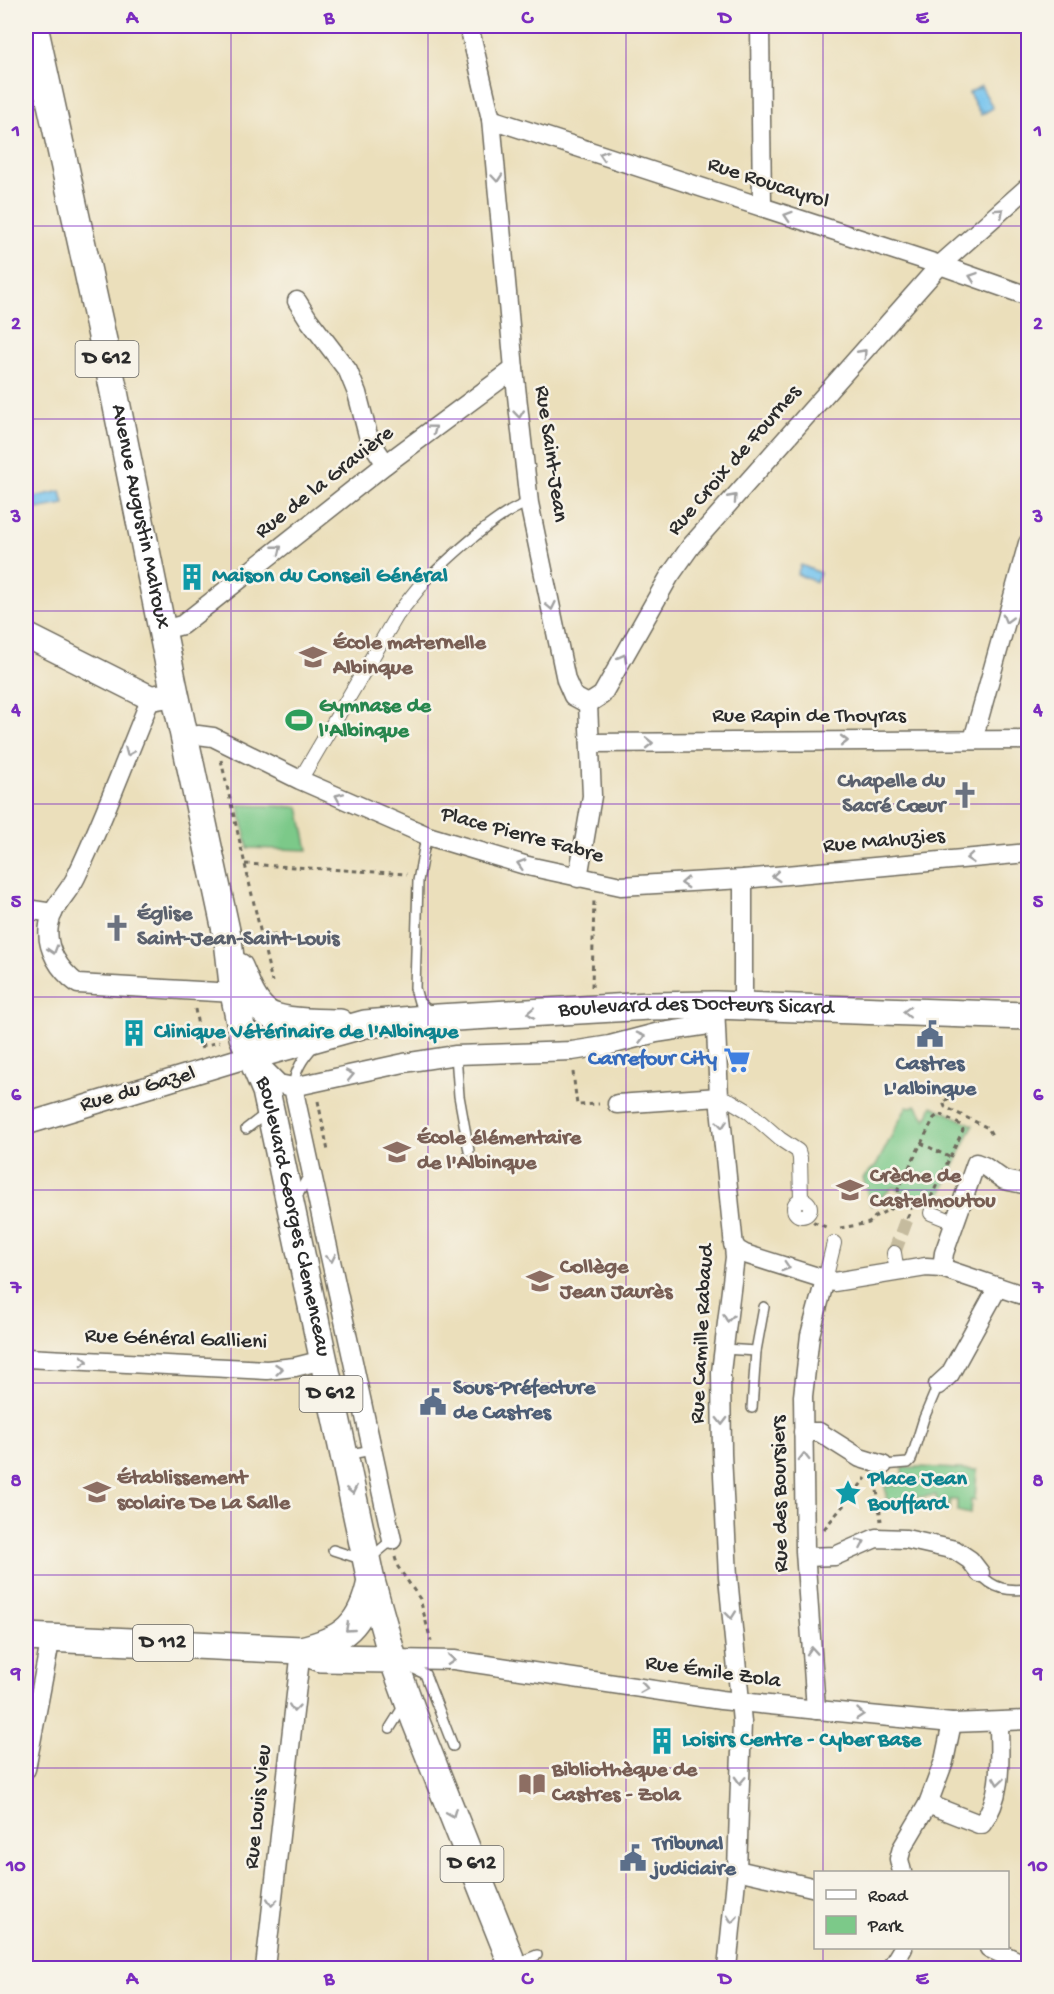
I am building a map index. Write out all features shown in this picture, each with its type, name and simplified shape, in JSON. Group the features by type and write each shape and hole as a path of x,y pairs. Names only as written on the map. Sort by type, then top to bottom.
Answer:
{"main road":[{"name":"Avenue Augustin Malroux","path":"34,26 36,88 111,377 163,630 163,696 184,738 228,940"},
{"path":"26,635 163,696"},
{"name":"D 612","path":"228,940 234,993 243,1037 251,1056"},
{"name":"Boulevard des Docteurs Sicard","path":"228,940 252,996 264,1012 276,1018 365,1024 649,1006 715,1015 743,1006 976,1019 1029,1016"},
{"name":"Boulevard des Docteurs Sicard","path":"251,1056 365,1024"},
{"name":"Boulevard Georges Clemenceau","path":"251,1056 266,1091 270,1110 304,1204 337,1356 344,1456 369,1571 393,1659"},
{"name":"D 112","path":"38,1637 301,1650 315,1647 337,1637 356,1622 365,1605 369,1571"},
{"name":"D 112","path":"301,1650 321,1658 393,1659"},
{"name":"D 612","path":"393,1659 408,1699 442,1747 521,1963"}],"street":[{"name":"Rue Saint-Jean","path":"469,26 491,119 529,502 566,680 573,696 588,704"},
{"path":"760,26 762,207"},
{"name":"Rue Roucayrol","path":"491,119 1029,296"},
{"name":"Rue Croix de Fournes","path":"588,704 602,694 612,679 669,577 685,553 940,265 1029,187"},
{"path":"297,301 356,368 369,439 386,464"},
{"name":"Rue de la Gravière","path":"163,630 182,625 386,464 514,369"},
{"path":"972,740 1029,543"},
{"path":"300,780 397,615 421,585"},
{"path":"163,696 75,879 52,912 49,927 50,944 60,969 78,984 234,993"},
{"path":"578,878 592,796 588,704"},
{"name":"Place Pierre Fabre","path":"184,738 198,735 213,737 300,780 428,837 578,878 596,887 621,892 743,879"},
{"name":"Rue Rapin de Thoyras","path":"590,743 1029,740"},
{"name":"Rue Mahuzies","path":"743,879 1029,853"},
{"path":"743,879 743,1006"},
{"path":"26,909 52,912"},
{"path":"251,1056 279,1084 293,1087 456,1055 578,1050 656,1033 715,1015"},
{"name":"Rue Camille Rabaud","path":"715,1015 719,1097 735,1257 721,1372 722,1455 728,1577 741,1702 737,1870 727,1968"},
{"name":"Rue du Gazel","path":"26,1124 251,1056"},
{"path":"293,1087 312,1171 304,1204"},
{"path":"617,1104 719,1097 748,1111 780,1139 798,1151 801,1200 794,1204 795,1212 802,1216 807,1215"},
{"path":"942,1268 944,1253 976,1163 1004,1180 1029,1185"},
{"path":"928,1211 956,1223"},
{"path":"825,1280 834,1243"},
{"path":"733,1244 745,1254 834,1282 926,1267 942,1268 1029,1297"},
{"path":"894,1253 897,1272"},
{"name":"Rue des Boursiers","path":"816,1710 805,1554 803,1396 807,1356 825,1280"},
{"path":"938,1385 950,1374 998,1287"},
{"path":"337,1356 372,1450 392,1540"},
{"name":"Rue Général Gallieni","path":"26,1358 267,1370 295,1367 337,1356"},
{"path":"803,1432 819,1432 879,1471"},
{"path":"805,1554 835,1556 870,1539 883,1537 955,1550 969,1560 980,1573"},
{"path":"26,1769 38,1637"},
{"name":"Rue Louis Vieu","path":"265,1968 301,1650"},
{"name":"Rue Émile Zola","path":"393,1659 454,1660 741,1702 816,1710 952,1723 1029,1720"},
{"path":"928,1804 982,1824 999,1781 999,1722"},
{"path":"902,1871 899,1859 902,1848 928,1804 944,1761 952,1723"},
{"path":"737,1870 814,1888"},
{"path":"891,1968 902,1949"},
{"path":"993,1949 1029,1966"}],"lane":[{"path":"421,585 454,554 488,527 519,505 529,502"},
{"path":"428,837 424,848 413,916 411,968 419,1002 438,1018"},
{"path":"293,1087 294,1076 301,1062 323,1035"},
{"path":"456,1055 459,1096 469,1151"},
{"path":"246,1129 270,1110"},
{"path":"304,1204 312,1171"},
{"path":"752,1408 756,1351 764,1307"},
{"path":"724,1349 756,1351"},
{"path":"879,1471 908,1463 911,1460 924,1418 938,1385"},
{"path":"344,1456 372,1450"},
{"path":"333,1550 369,1571 392,1540"},
{"path":"980,1573 990,1584 1001,1589 1029,1589"},
{"path":"393,1659 424,1674 442,1747"},
{"path":"390,1728 408,1699"}],"path":[{"path":"220,757 273,987"},
{"path":"244,864 419,875"},
{"path":"592,988 596,887"},
{"path":"262,936 277,935"},
{"path":"194,1007 203,1054"},
{"path":"201,1046 224,1041"},
{"path":"573,1072 577,1105 617,1104"},
{"path":"949,1098 944,1102 945,1107 988,1128 992,1135"},
{"path":"940,1114 963,1127 928,1211 900,1199 898,1190 921,1143 936,1115 940,1114"},
{"path":"921,1143 950,1157"},
{"path":"807,1215 814,1222 835,1229 869,1223 876,1216 906,1202"},
{"path":"907,1218 913,1204"},
{"path":"879,1471 883,1537"},
{"path":"805,1554 867,1476"},
{"path":"392,1540 398,1567 420,1599 432,1645 428,1659"}],"green space":[{"path":"239,805 299,807 308,850 248,848"},
{"path":"916,1105 926,1120 932,1106 973,1125 935,1207 893,1187 871,1206 863,1178 877,1164 907,1106"},
{"path":"902,1468 977,1470 975,1500 971,1500 970,1514 957,1511 957,1500 950,1500 950,1510 937,1510 936,1495 887,1501 885,1486 903,1484"}],"water":[{"path":"981,86 993,108 981,115 969,93"},
{"path":"61,491 64,504 37,509 34,497"},
{"path":"801,565 820,573 816,582 797,574"}],"tunnel":[{"path":"894,1253 907,1218"}],"place":[{"name":"Maison du Conseil Général","path":"192,577"},
{"name":"École maternelle Albinque","path":"313,657"},
{"name":"Gymnase de l'Albinque","path":"299,720"},
{"name":"Chapelle du Sacré Cœur","path":"965,795"},
{"name":"Église Saint-Jean-Saint-Louis","path":"117,928"},
{"name":"Clinique Vétérinaire de l'Albinque","path":"134,1033"},
{"name":"Castres L'albinque","path":"930,1034"},
{"name":"Carrefour City","path":"737,1060"},
{"name":"École élémentaire de l'Albinque","path":"397,1152"},
{"name":"Crèche de Castelmoutou","path":"850,1190"},
{"name":"Collège Jean Jaurès","path":"540,1281"},
{"name":"Sous-Préfecture de Castres","path":"433,1402"},
{"name":"Établissement scolaire De La Salle","path":"97,1492"},
{"name":"Place Jean Bouffard","path":"848,1493"},
{"name":"Loisirs Centre - Cyber Base","path":"662,1741"},
{"name":"Bibliothèque de Castres - Zola","path":"532,1784"},
{"name":"Tribunal judiciaire","path":"633,1858"}]}
